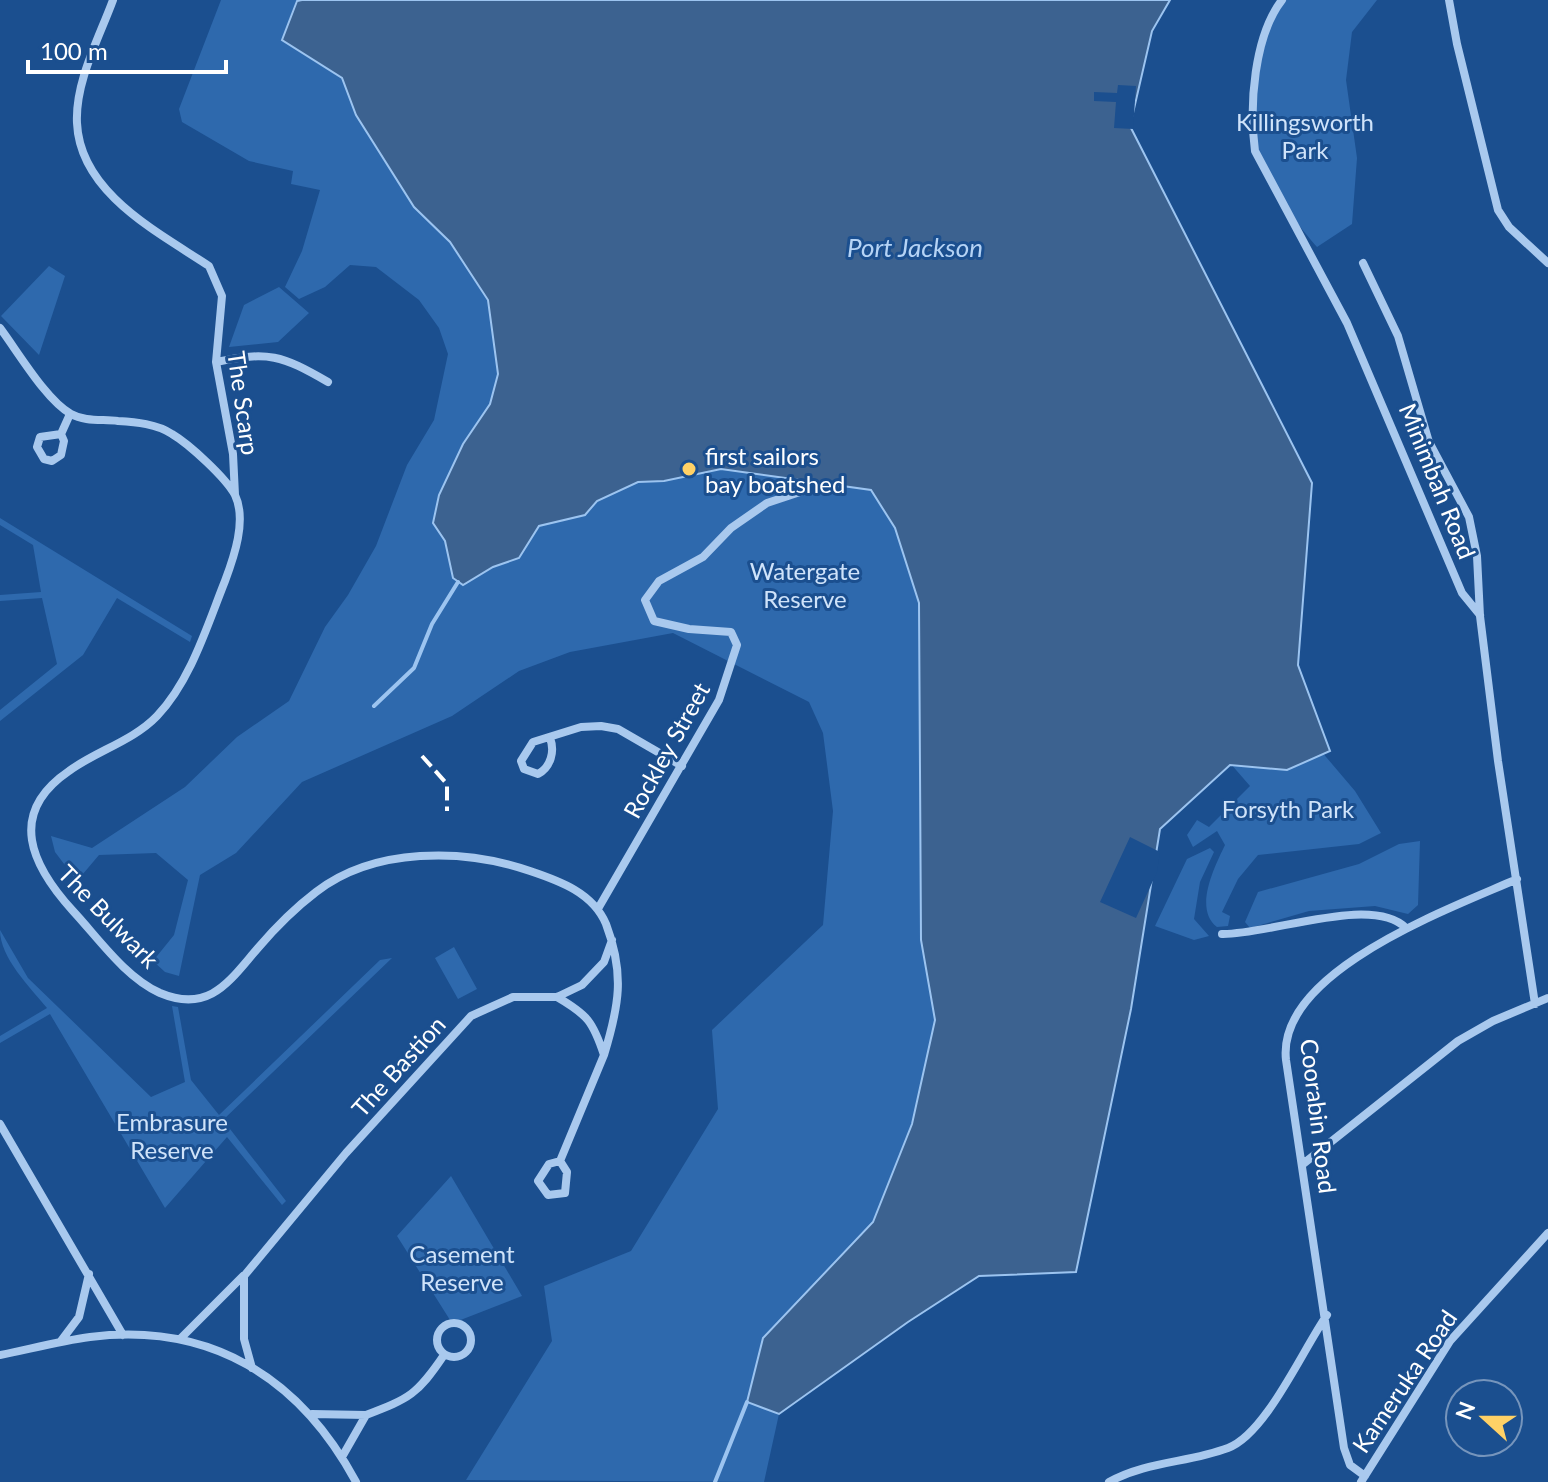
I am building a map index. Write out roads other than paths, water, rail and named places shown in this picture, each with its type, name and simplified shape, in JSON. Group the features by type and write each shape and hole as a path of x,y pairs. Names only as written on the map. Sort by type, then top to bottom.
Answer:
{"street":[{"name":"The Scarp","path":"113,0 82,88 77,124 86,162 125,209 209,266 222,296 216,362 233,454 235,496"},
{"name":"Minimbah Road","path":"1282,0 1271,14 1257,67 1252,128 1255,151 1347,323 1462,593 1480,616 1535,1004"},
{"path":"1449,0 1498,210 1509,227 1548,263"},
{"path":"1363,263 1398,336 1429,442 1469,517 1477,556 1480,616"},
{"path":"0,328 57,403 70,414 84,419 154,426 172,433 211,468 235,496"},
{"path":"216,362 256,354 287,359 328,382"},
{"path":"61,434 70,414"},
{"name":"Rockley Street","path":"599,907 719,700 737,645 731,632 689,629 654,621 645,600 659,581 703,557 731,528 767,503 821,485"},
{"name":"The Bulwark","path":"235,496 239,526 232,560 180,684 156,717 70,770 50,786 38,804 31,848 42,874 68,905 132,975 158,992 183,1000 208,996 233,981 258,947 318,890 392,860 440,853 487,858 553,879 599,907"},
{"path":"550,738 552,756 544,771 538,774 524,769 521,761 533,742 581,727 618,729 682,766"},
{"name":"Coorabin Road","path":"1363,1479 1345,1455 1327,1315 1285,1052 1289,1027 1303,1006 1331,980 1406,928 1517,879"},
{"path":"560,1161 549,1164 538,1181 548,1195 565,1193 568,1183 560,1161 604,1055 618,1011 620,975 612,940 599,907"},
{"path":"1222,934 1261,932 1326,916 1396,918 1406,928"},
{"path":"557,997 582,985 597,972 612,940"},
{"name":"The Bastion","path":"180,1339 244,1276 346,1153 471,1016 513,997 557,997"},
{"path":"557,997 578,1009 594,1024 604,1055"},
{"path":"1303,1164 1458,1041 1548,998"},
{"path":"0,1124 123,1335"},
{"name":"Kameruka Road","path":"1363,1479 1450,1341 1548,1233"},
{"path":"60,1342 79,1317 89,1274"},
{"path":"244,1276 244,1339 252,1368"},
{"path":"1109,1482 1147,1465 1211,1453 1240,1443 1261,1420 1327,1315"},
{"path":"457,1323 464,1326 470,1333 470,1345 464,1354 455,1358 444,1355 437,1343 442,1328 457,1323"},
{"path":"0,1355 60,1342 123,1335 180,1339 213,1348 252,1368 312,1414 356,1482"},
{"path":"312,1414 366,1415 408,1398 424,1385 444,1355"},
{"path":"342,1457 366,1415"}],"water":[{"name":"Port Jackson","path":"1170,0 1152,31 1130,126 1312,483 1298,665 1330,751 1287,770 1230,765 1160,829 1131,1009 1076,1272 979,1276 908,1322 779,1414 747,1402 763,1338 873,1222 912,1124 935,1020 921,940 919,603 895,528 871,490 721,469 664,481 638,482 597,501 585,515 539,526 519,558 493,567 463,585 453,578 445,541 433,523 439,495 463,444 490,404 498,374 488,300 450,242 414,207 356,115 342,78 282,40 297,1"}],"waterway":[{"path":"374,706 414,668 432,624 458,582"},
{"path":"715,1482 747,1402"}],"railway":[{"path":"422,756 447,784 447,811"}],"place":[{"name":"first sailors bay boatshed","path":"689,469"}],"park label":[{"name":"Killingsworth Park","path":"1305,135"},
{"name":"Watergate Reserve","path":"805,584"},
{"name":"Forsyth Park","path":"1288,808"},
{"name":"Embrasure Reserve","path":"172,1135"},
{"name":"Casement Reserve","path":"462,1267"}]}
